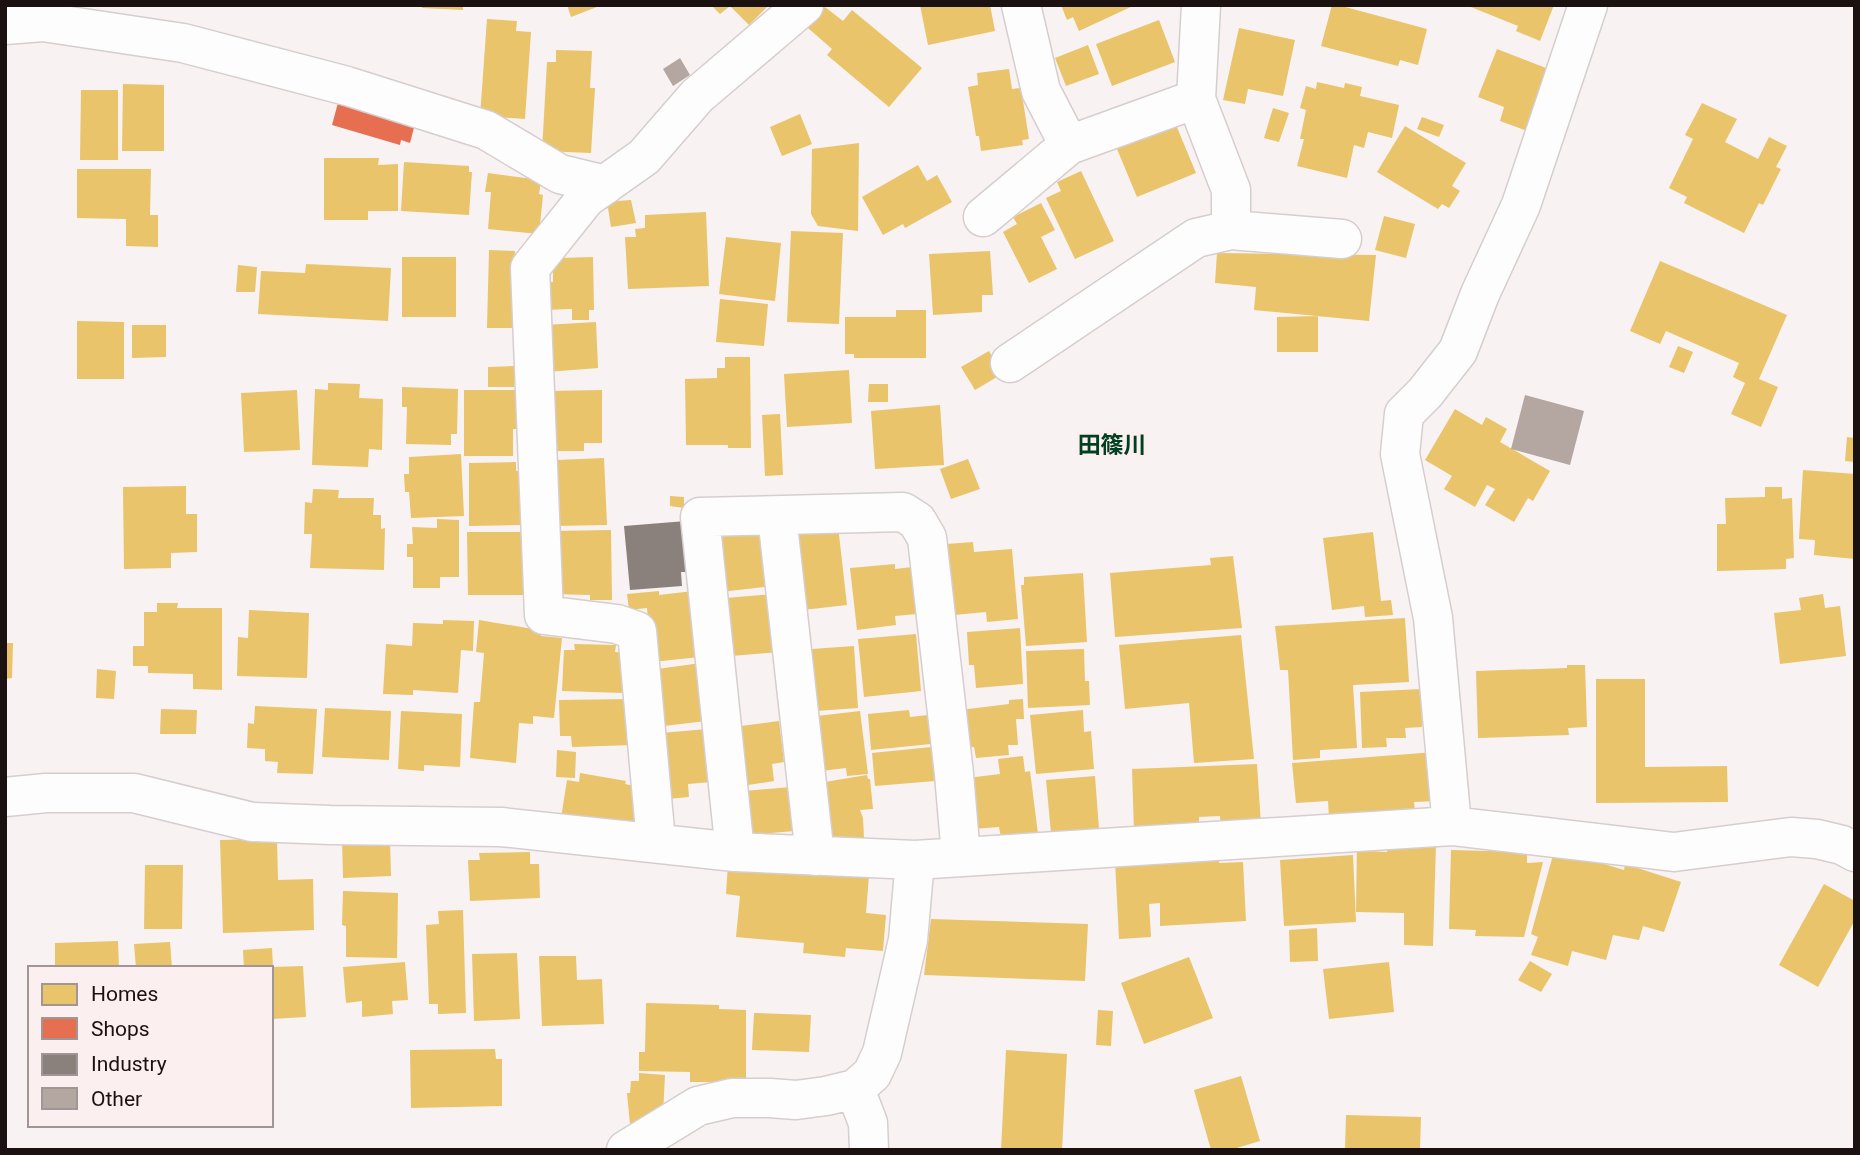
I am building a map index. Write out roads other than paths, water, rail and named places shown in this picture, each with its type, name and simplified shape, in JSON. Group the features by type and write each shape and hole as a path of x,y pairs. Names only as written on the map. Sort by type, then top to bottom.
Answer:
{"street":[{"path":"656,842 637,631 617,624 544,615 530,268 586,198 644,157 697,96 804,5"},
{"path":"1021,5 1041,91 1069,145"},
{"path":"1201,5 1196,99 1231,190 1231,230"},
{"path":"1452,826 1433,618 1400,454 1404,414 1425,393 1458,351 1480,294 1521,205 1588,5"},
{"path":"5,25 43,14 183,43 347,86 486,130 560,174 605,185"},
{"path":"983,217 1069,145 1196,99"},
{"path":"1010,363 1196,238 1231,230 1342,239"},
{"path":"735,852 700,517 903,512 917,521 927,538 961,856"},
{"path":"777,516 815,856"},
{"path":"5,797 46,793 134,793 252,822 501,827 735,852 915,860 1452,826 1674,852 1791,837 1817,839 1842,845 1855,852"},
{"path":"626,1150 698,1106 732,1098 796,1100 826,1096 855,1089 872,1074 882,1053 908,940 915,860"},
{"path":"855,1089 868,1123 869,1150"}],"district":[{"name":"田篠川","path":"1112,445"}]}
